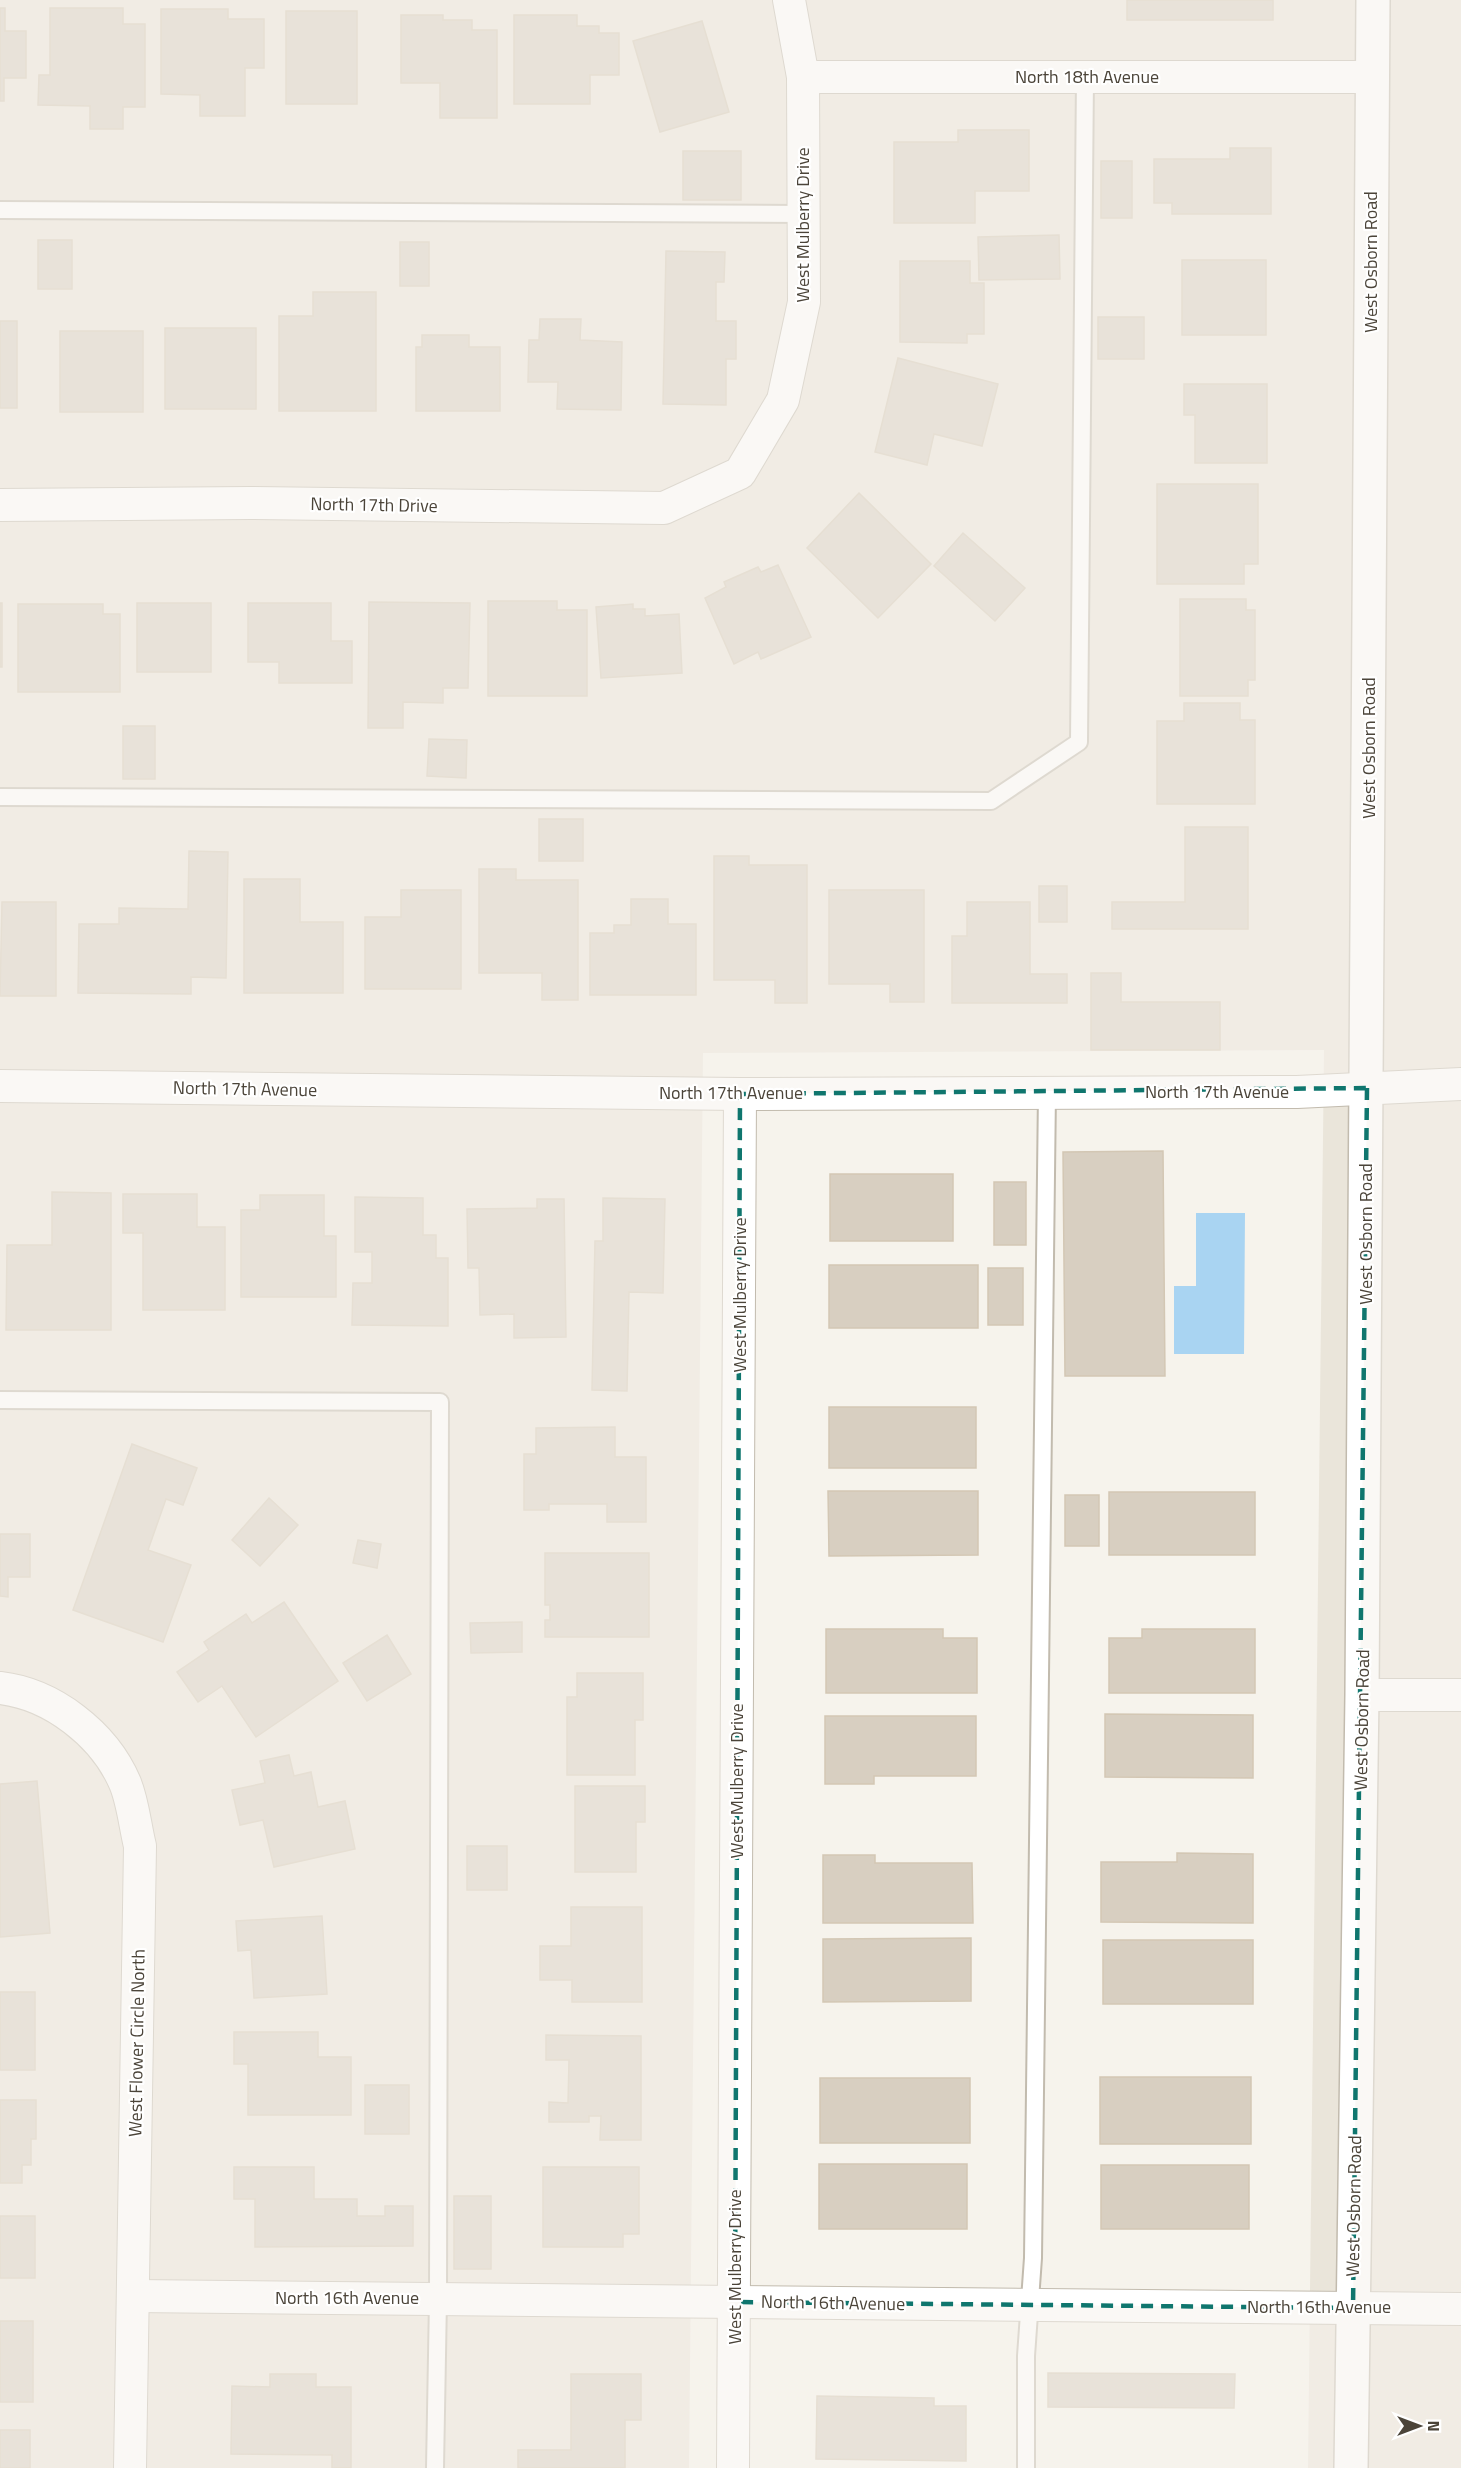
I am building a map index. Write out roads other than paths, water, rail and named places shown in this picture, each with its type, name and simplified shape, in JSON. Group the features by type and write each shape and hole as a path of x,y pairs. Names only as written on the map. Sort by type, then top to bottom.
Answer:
{"street":[{"name":"West Mulberry Drive","path":"740,473 783,400 804,302 802,76 789,0"},
{"name":"West Osborn Road","path":"1351,2468 1362,1695 1373,0"},
{"name":"North 18th Avenue","path":"802,76 1372,76"},
{"name":"North 17th Drive","path":"0,505 250,503 664,508 740,473"},
{"name":"North 17th Avenue","path":"0,1086 740,1094 1297,1092 1461,1084"},
{"name":"West Mulberry Drive","path":"733,2468 740,1094"},
{"name":"West Flower Circle North","path":"0,1688 16,1690 66,1713 99,1742 125,1783 140,1846 130,2468"},
{"path":"1362,1695 1461,1695"},
{"name":"North 16th Avenue","path":"133,2296 1461,2309"}],"lane":[{"path":"0,797 991,801 1079,742 1085,76"},
{"path":"0,210 804,214"},
{"path":"1026,2468 1026,2356 1033,2258 1047,1092"},
{"path":"0,1400 440,1402 438,2299 435,2468"}],"water":[{"path":"1196,1213 1245,1213 1244,1354 1174,1354 1174,1286 1196,1286"}]}
